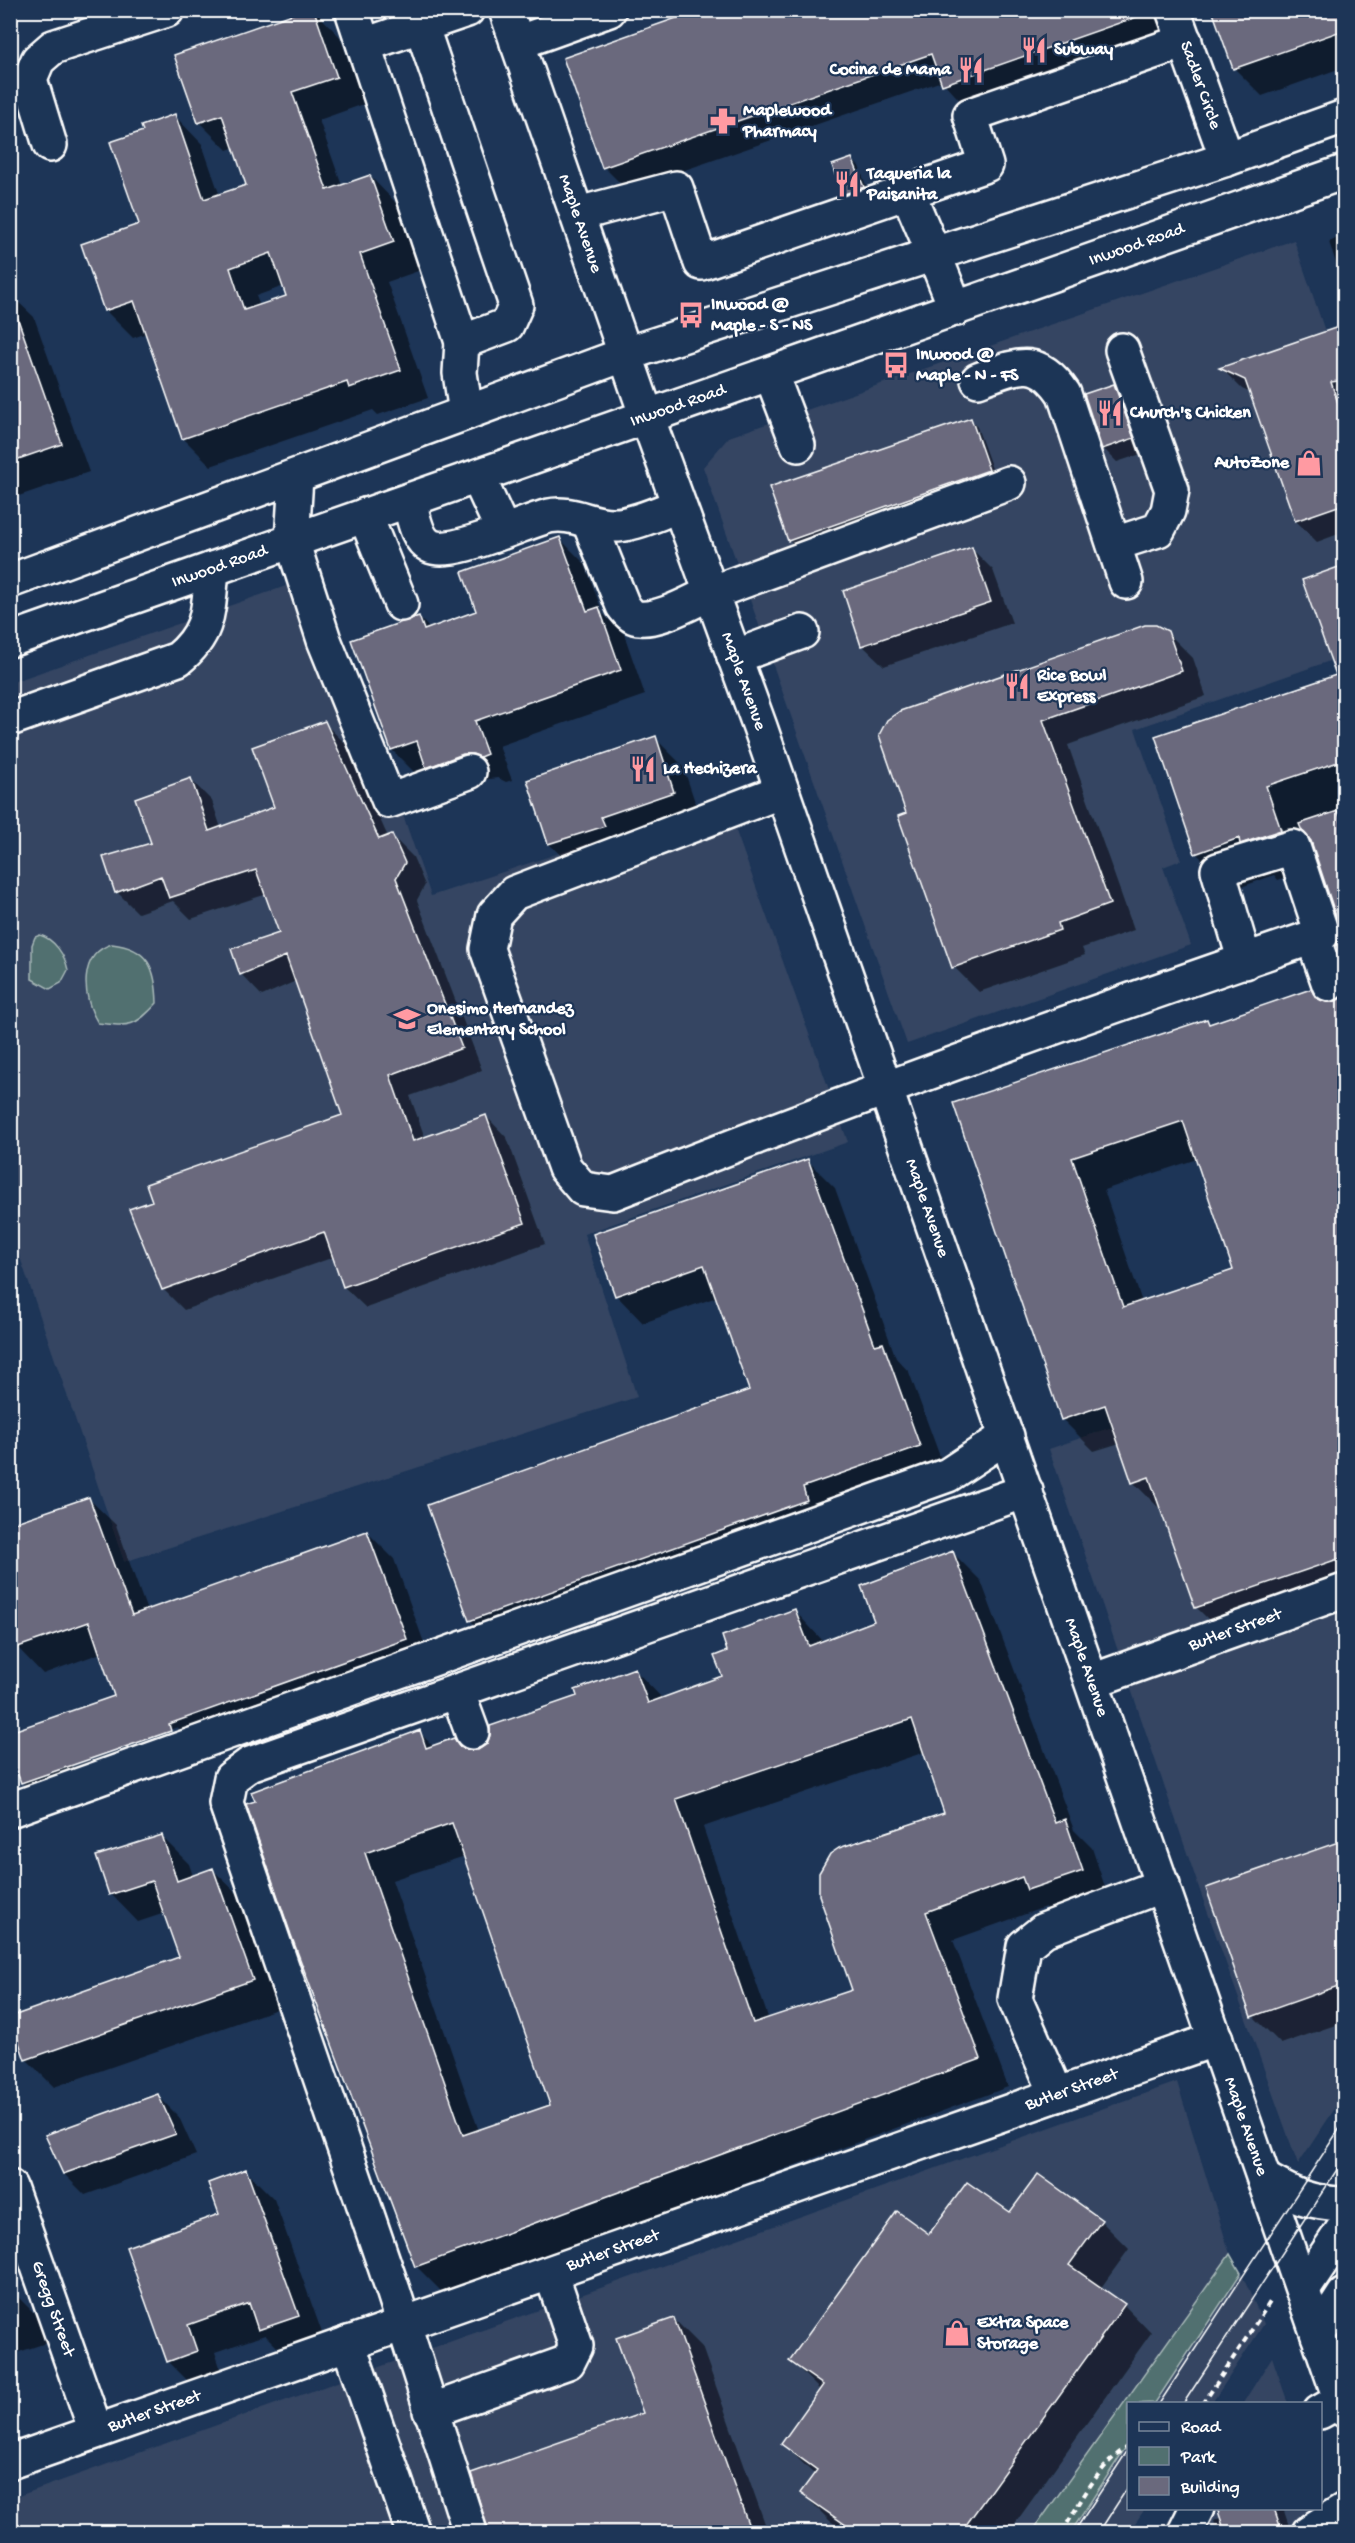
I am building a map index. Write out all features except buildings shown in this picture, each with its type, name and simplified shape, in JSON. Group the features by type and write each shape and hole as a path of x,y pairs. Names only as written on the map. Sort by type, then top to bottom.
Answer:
{"main road":[{"path":"50,145 30,79 38,60 53,47 167,10"},
{"path":"352,10 462,342 460,373 466,413"},
{"path":"364,45 419,18 467,10"},
{"name":"Maple Avenue","path":"506,10 647,417 782,791 1303,2289 1331,2330 1335,2407"},
{"path":"518,43 609,10"},
{"name":"Sadler Circle","path":"1173,10 1246,208"},
{"path":"419,18 516,305 507,325 462,342"},
{"path":"578,214 676,188 701,263 986,165 970,115 1185,41"},
{"path":"10,581 626,354 1227,159 1344,117"},
{"name":"Inwood Road","path":"10,640 1344,172"},
{"path":"908,193 956,309"},
{"path":"1114,544 1158,530 1168,511 1172,490 1122,350"},
{"path":"978,380 1018,365 1032,367 1045,373 1056,382 1064,394 1126,582"},
{"path":"771,374 798,445"},
{"path":"296,477 292,542 324,640 389,801 469,772"},
{"path":"478,477 503,531"},
{"path":"589,522 623,606 630,615 638,618 667,613 711,593 1009,483"},
{"path":"409,501 424,541 431,547 466,544 559,515 616,525 679,506"},
{"path":"365,515 401,604"},
{"path":"10,719 178,659 192,648 202,633 208,615 212,569"},
{"path":"734,657 802,632"},
{"path":"782,791 514,893 494,915 487,949 565,1168 583,1188 613,1193 885,1087 1245,962 1322,934 1293,847 1218,870 1245,962"},
{"path":"1312,938 1329,984"},
{"path":"10,1810 948,1475 1006,1436"},
{"path":"470,2532 403,2325 226,1803 231,1778 250,1764 1026,1491"},
{"name":"Butler Street","path":"1092,1681 1344,1591"},
{"path":"457,1691 472,1732"},
{"path":"1057,2095 1016,1999 1024,1946 1044,1930 1163,1885"},
{"name":"Butler Street","path":"10,2462 1216,2039"},
{"path":"1265,2179 1291,2194 1320,2204 1344,2204"},
{"name":"Gregg Street","path":"10,2187 18,2229 96,2431"},
{"path":"1303,2289 1344,2228"},
{"path":"430,2411 568,2362 576,2346 551,2273"},
{"path":"1331,2330 1344,2295"},
{"path":"348,2343 413,2532"},
{"path":"1185,2532 1196,2510"}],"path":[{"path":"1204,2402 1270,2302"},
{"path":"1062,2532 1101,2472 1116,2454 1127,2448"}],"shaded area":[{"path":"1294,240 1344,387 1344,656 1135,729 1181,860 1163,867 1191,945 907,1044 703,467 729,437"},
{"name":"Onesimo Hernandez Elementary School","path":"320,574 431,896 724,798 848,1142 584,1234 637,1397 124,1562 11,1231 10,683"},
{"path":"1344,1346 1344,2095 1298,2164 1199,1888 1049,1449"},
{"path":"1177,2082 1230,2254 1032,2532 11,2532 10,2499"},
{"path":"1241,2273 1264,2324 1213,2402 1156,2402"},
{"path":"1272,2357 1288,2402 1244,2402"},
{"path":"1127,2446 1127,2510 1144,2510 1129,2532 1071,2532"},
{"path":"1322,2501 1333,2532 1161,2532 1175,2510 1322,2510"}],"green space":[{"path":"40,935 50,940 58,948 68,970 61,983 50,989 32,979 32,945 35,937"},
{"path":"112,944 125,946 142,955 148,962 155,980 157,1003 143,1017 125,1025 98,1023 86,990 88,967 93,957 101,949"},
{"path":"1230,2254 1241,2273 1156,2402 1127,2402 1127,2446 1071,2532 1032,2532"}],"tram line":[{"path":"1160,2402 1344,2122"},
{"path":"1184,2402 1344,2159"},
{"path":"1074,2532 1127,2452"},
{"path":"1099,2532 1127,2489"}],"place":[{"name":"Subway","path":"1034,50"},
{"name":"Cocina de Mama","path":"971,70"},
{"name":"Maplewood Pharmacy","path":"723,121"},
{"name":"Taqueria la Paisanita","path":"847,184"},
{"name":"Inwood @ Maple - S - NS","path":"691,315"},
{"name":"Inwood @ Maple - N - FS","path":"896,365"},
{"name":"Church's Chicken","path":"1110,413"},
{"name":"AutoZone","path":"1309,463"},
{"name":"Rice Bowl Express","path":"1017,686"},
{"name":"La Hechizera","path":"643,769"},
{"name":"Onesimo Hernandez Elementary School","path":"407,1019"},
{"name":"Extra Space Storage","path":"957,2333"}]}
